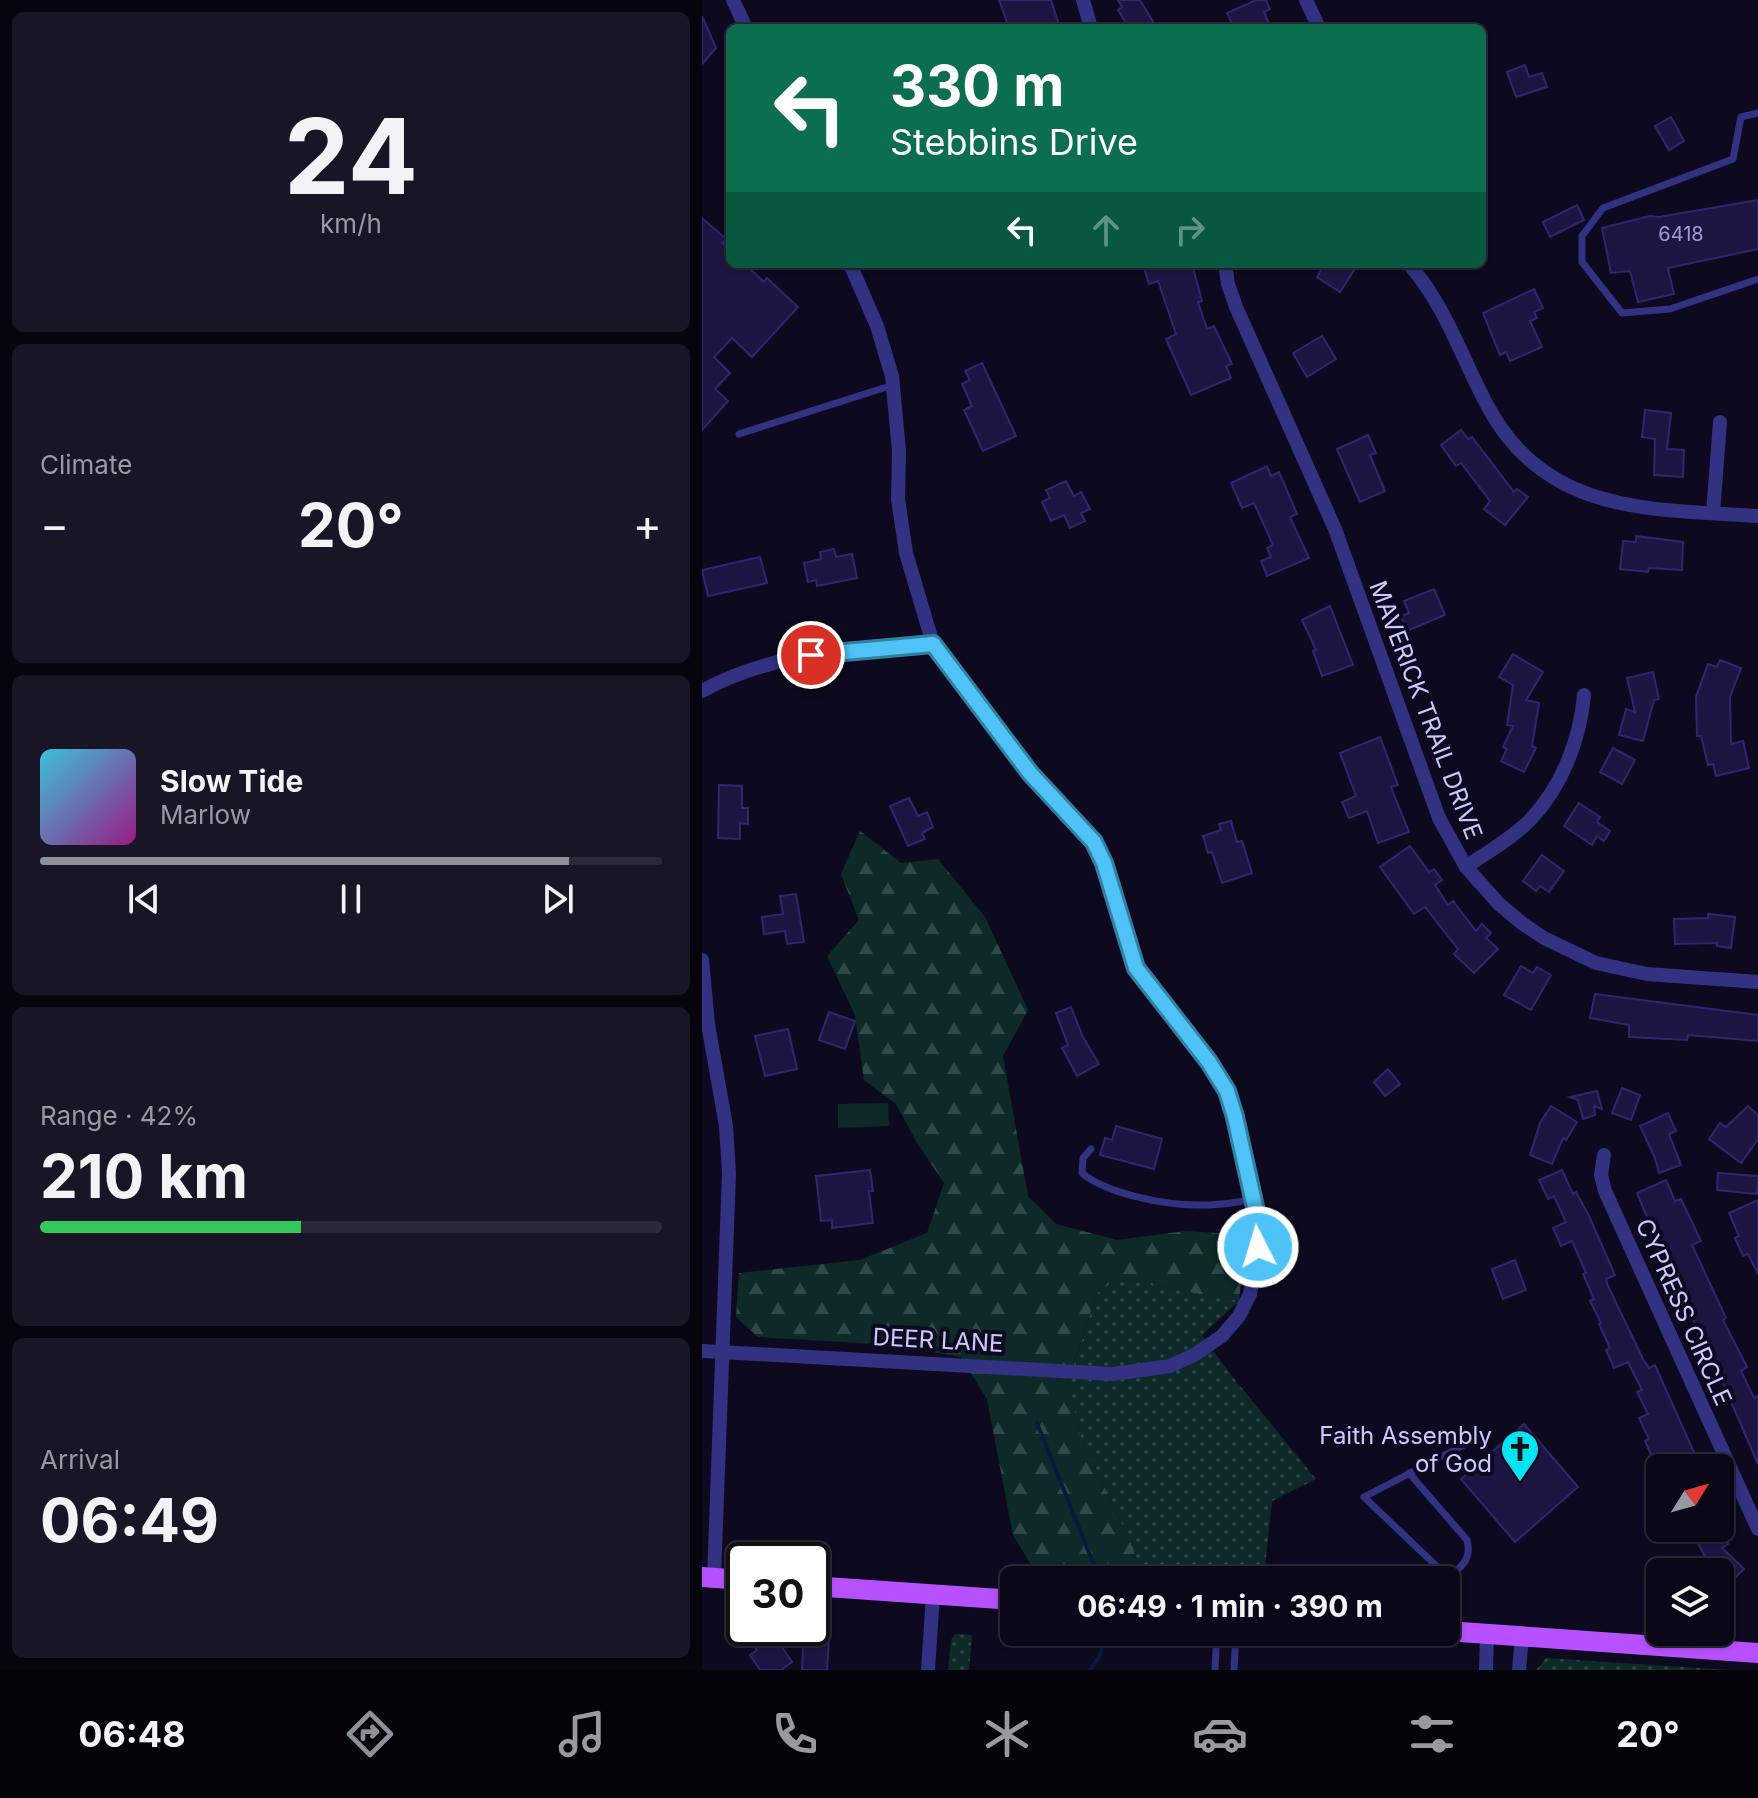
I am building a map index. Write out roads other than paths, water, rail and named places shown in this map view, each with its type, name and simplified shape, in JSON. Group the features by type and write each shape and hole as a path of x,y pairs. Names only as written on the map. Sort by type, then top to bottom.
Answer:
{"main road":[{"path":"830,1587 1000,1599"},
{"path":"1460,1632 1758,1653"}],"street":[{"path":"733,0 744,24"},
{"path":"1083,0 1090,24"},
{"path":"1306,0 1317,24"},
{"path":"852,268 877,326 893,385 899,451 898,499 906,553 933,644 1030,773 1094,842 1104,863 1136,968 1209,1062 1227,1091 1253,1200"},
{"name":"MAVERICK TRAIL DRIVE","path":"1226,268 1236,307 1335,529 1439,818 1466,867 1499,904 1523,924 1544,938 1596,963 1647,974 1758,982"},
{"path":"1412,268 1429,287 1445,314 1486,403 1505,433 1538,466 1566,485 1622,505 1758,516"},
{"path":"1713,513 1720,422"},
{"path":"702,691 747,670 779,660 933,644"},
{"path":"1466,867 1530,820 1544,803 1569,758 1578,732 1584,695"},
{"path":"702,960 708,1024 726,1126 729,1173 708,1577"},
{"name":"CYPRESS CIRCLE","path":"1604,1155 1601,1175 1605,1191 1758,1529"},
{"name":"DEER LANE","path":"702,1351 1113,1374 1170,1366 1222,1336 1239,1316 1250,1294 1258,1247 1253,1200"},
{"path":"928,1670 933,1594"},
{"path":"1486,1670 1487,1634"},
{"path":"1519,1670 1522,1637"}],"lane":[{"path":"1758,113 1741,117 1733,159 1603,208 1582,236 1582,262 1622,313 1670,309 1758,279"},
{"path":"739,434 893,385"},
{"path":"1091,1149 1083,1158 1082,1173 1090,1180 1128,1194 1195,1205 1253,1200"},
{"path":"1436,1566 1364,1497 1491,1431"},
{"path":"1409,1473 1467,1540 1471,1552 1460,1567"},
{"path":"1215,1670 1216,1646"},
{"path":"1234,1670 1235,1646"}],"waterway":[{"path":"1037,1423 1094,1566"},
{"path":"1090,1670 1100,1656 1102,1646"}],"place":[{"name":"Faith Assembly of God","path":"1520,1483"}]}
